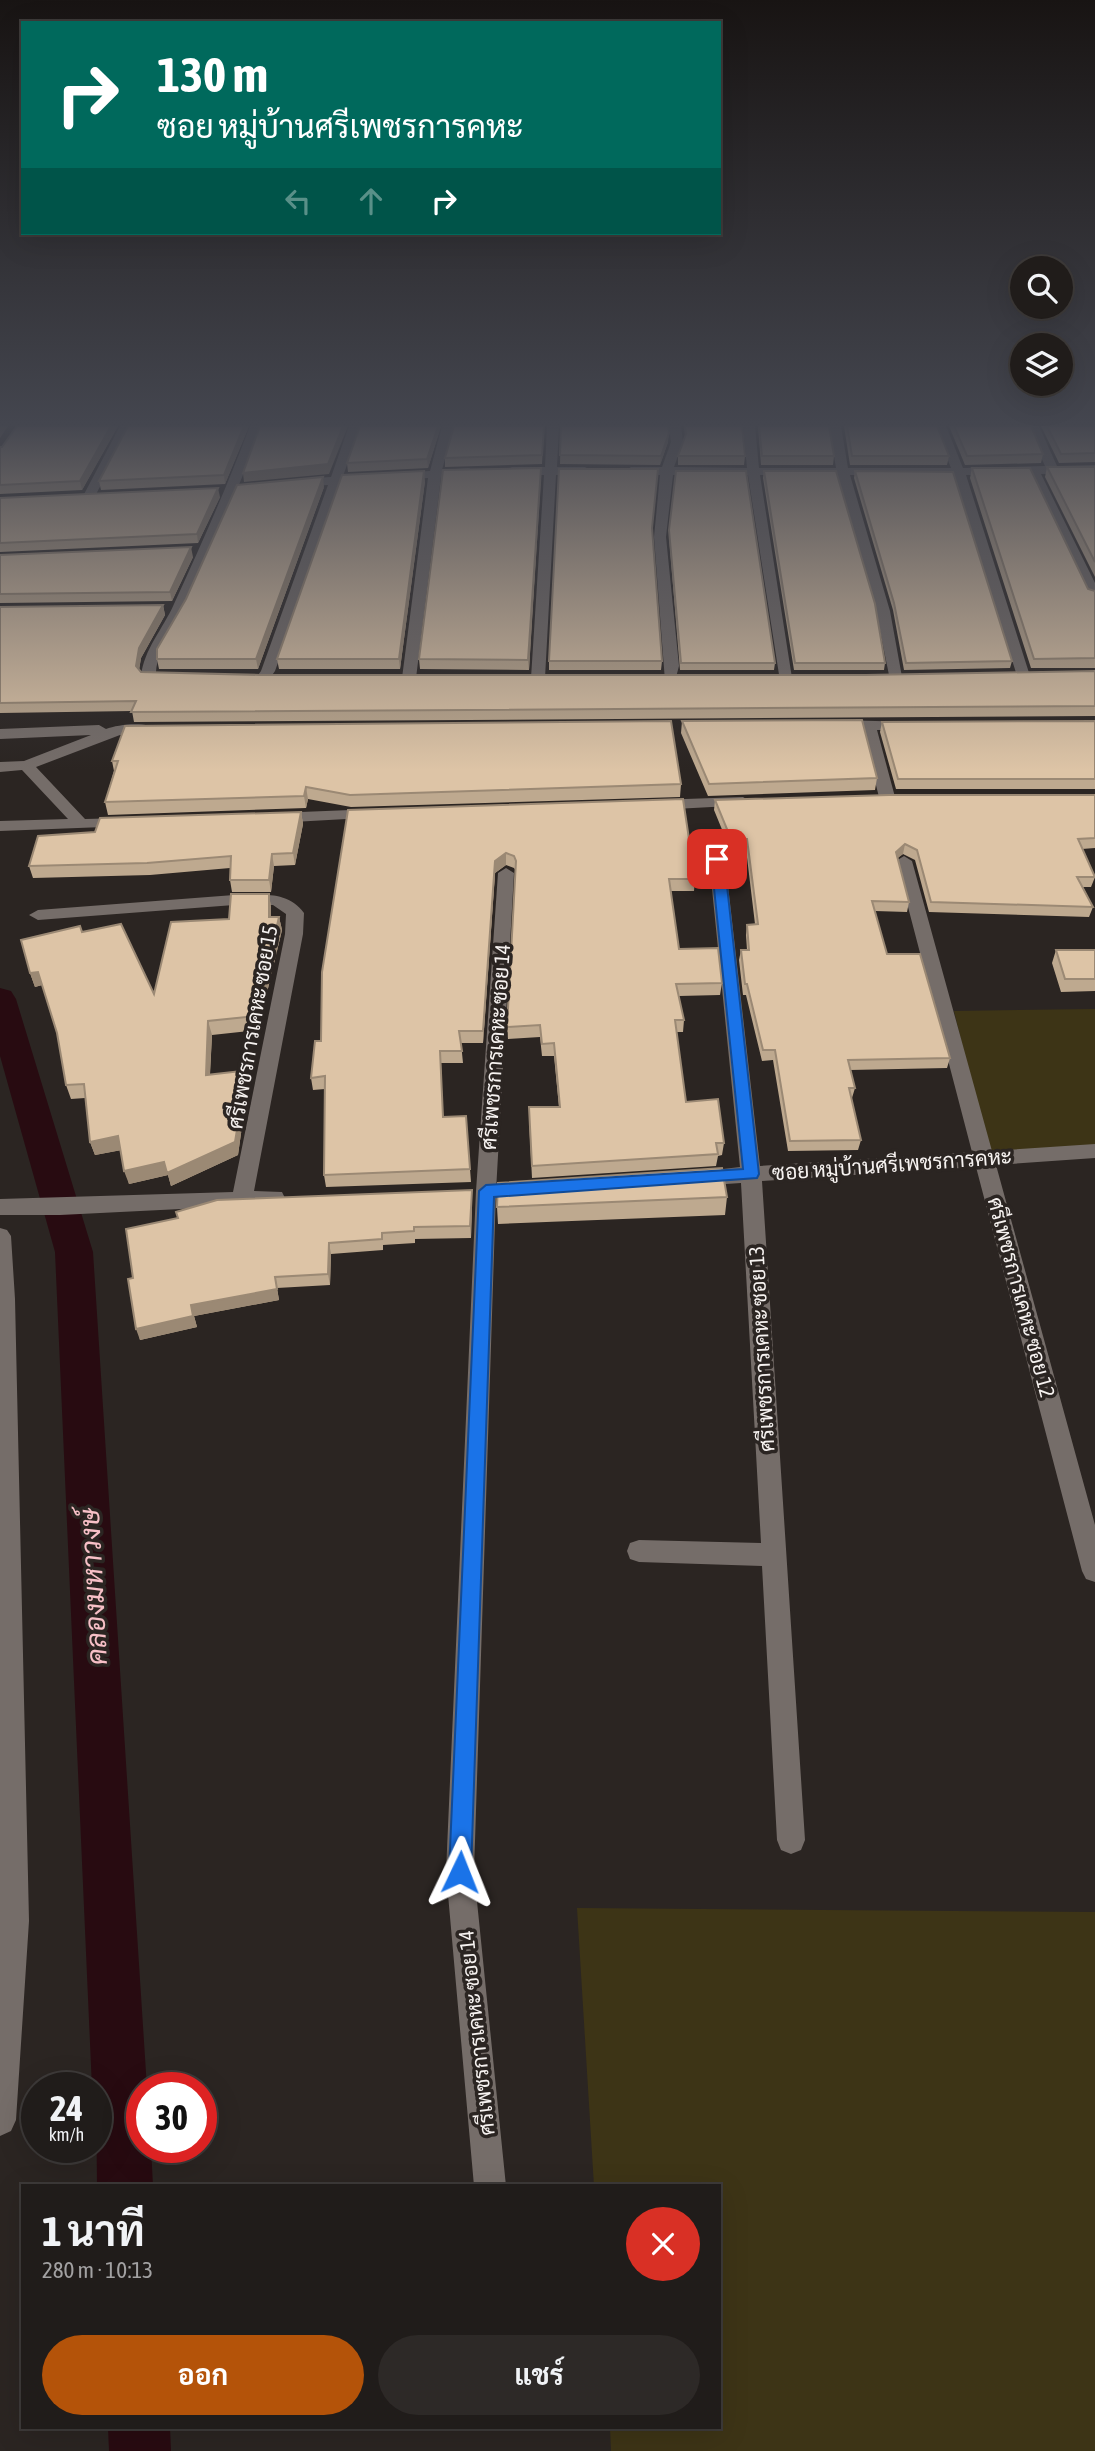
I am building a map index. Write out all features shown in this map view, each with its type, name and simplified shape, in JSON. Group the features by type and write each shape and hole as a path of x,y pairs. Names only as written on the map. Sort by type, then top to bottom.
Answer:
{"street":[{"path":"181,678 154,677 146,673 204,540"},
{"path":"262,678 268,671 315,540"},
{"path":"409,678 414,659 427,540"},
{"path":"538,678 547,540"},
{"path":"660,540 672,666 670,678"},
{"path":"764,540 786,678"},
{"path":"862,540 883,611 895,677"},
{"path":"980,540 1023,676"},
{"path":"1068,540 1095,597"},
{"path":"813,725 922,724"},
{"path":"868,725 887,798"},
{"path":"0,767 26,765 118,730"},
{"path":"0,734 173,730"},
{"path":"26,765 81,824"},
{"path":"637,806 762,802"},
{"path":"262,818 387,814"},
{"path":"0,826 137,822"},
{"name":"ศรีเพชรการเคหะ ซอย 13","path":"717,859 751,1174 791,1840"},
{"name":"ศรีเพชรการเคหะ ซอย 12","path":"904,861 1095,1571"},
{"name":"ศรีเพชรการเคหะ ซอย 14","path":"491,2184 460,1872 506,873"},
{"name":"ศรีเพชรการเคหะ ซอย 15","path":"38,915 234,900 284,902 295,913 294,934 243,1199"},
{"name":"ซอย หมู่บ้านศรีเพชรการคหะ","path":"681,1179 1095,1151"},
{"path":"459,1192 493,1191"},
{"path":"0,1207 60,1208 297,1198"},
{"path":"0,1236 7,1922 0,2120"},
{"path":"639,1551 774,1555"}],"shaded area":[{"path":"1095,1009 1095,1152 990,1158 954,1011"},
{"path":"577,1908 1095,1912 1095,2451 611,2451 610,2429 721,2429 721,2184 594,2184"}],"building":[{"path":"0,540 57,540 0,543"},
{"path":"212,540 300,540 256,659 157,659 157,649 186,599"},
{"path":"319,540 415,540 399,659 277,659"},
{"path":"434,540 536,540 528,660 419,659"},
{"path":"555,540 653,540 662,661 549,661"},
{"path":"670,540 756,540 775,663 681,663"},
{"path":"775,540 856,540 875,604 885,663 795,663"},
{"path":"875,540 974,540 1012,661 906,663 894,603"},
{"path":"995,540 1065,540 1088,589 1095,591 1095,658 1034,659"},
{"path":"1084,540 1095,540 1095,562"},
{"path":"191,547 170,592 0,594 0,555"},
{"path":"163,605 139,648 136,666 141,672 261,675 866,675 1095,671 1095,706 131,712 136,701 0,703 0,607"},
{"path":"862,720 877,778 709,784 682,721"},
{"path":"671,721 681,784 350,795 306,787 304,796 105,802 118,761 112,761 125,726"},
{"path":"1095,721 1095,779 898,779 882,722"},
{"path":"889,795 1095,795 1095,838 1078,839 1095,877 1077,877 1093,907 931,902 917,850 905,844 896,852 909,902 872,901 887,954 920,954 950,1058 848,1060 855,1088 849,1088 861,1140 790,1141 775,1050 763,1050 745,984 741,950 749,950 747,925 758,924 747,839 731,839 715,800"},
{"path":"683,799 695,879 669,879 679,949 718,948 722,983 676,984 684,1020 675,1020 686,1102 718,1099 724,1143 716,1143 718,1154 532,1166 529,1107 560,1107 554,1043 542,1044 540,1025 507,1027 516,861 514,856 506,853 495,861 483,1031 459,1031 462,1051 440,1051 443,1117 466,1116 470,1169 324,1175 325,1076 311,1078 315,1041 321,1041 322,972 348,810"},
{"path":"301,812 293,853 272,854 269,880 230,880 231,856 147,863 29,866 38,836 95,832 100,818"},
{"path":"231,894 269,894 269,917 279,917 256,1016 208,1021 206,1075 241,1071 242,1099 235,1142 167,1173 164,1162 124,1171 118,1136 90,1142 84,1084 66,1085 57,1033 38,972 30,973 21,940 80,926 82,932 121,924 154,994 171,922 229,919"},
{"path":"1056,950 1095,950 1095,979 1065,979"},
{"path":"722,1168 727,1197 497,1207 498,1183"},
{"path":"472,1190 470,1226 414,1227 414,1231 382,1233 382,1239 329,1243 328,1274 275,1277 277,1289 191,1305 193,1316 136,1329 128,1279 133,1278 126,1229 178,1218 176,1212 217,1200"}],"waterway":[{"name":"คลองมหาวงษ์","path":"0,999 74,1252 125,2184"},
{"name":"คลองมหาวงษ์","path":"139,2429 140,2451"}],"route":[{"path":"460,1872 486,1191 751,1174 717,859"}]}
